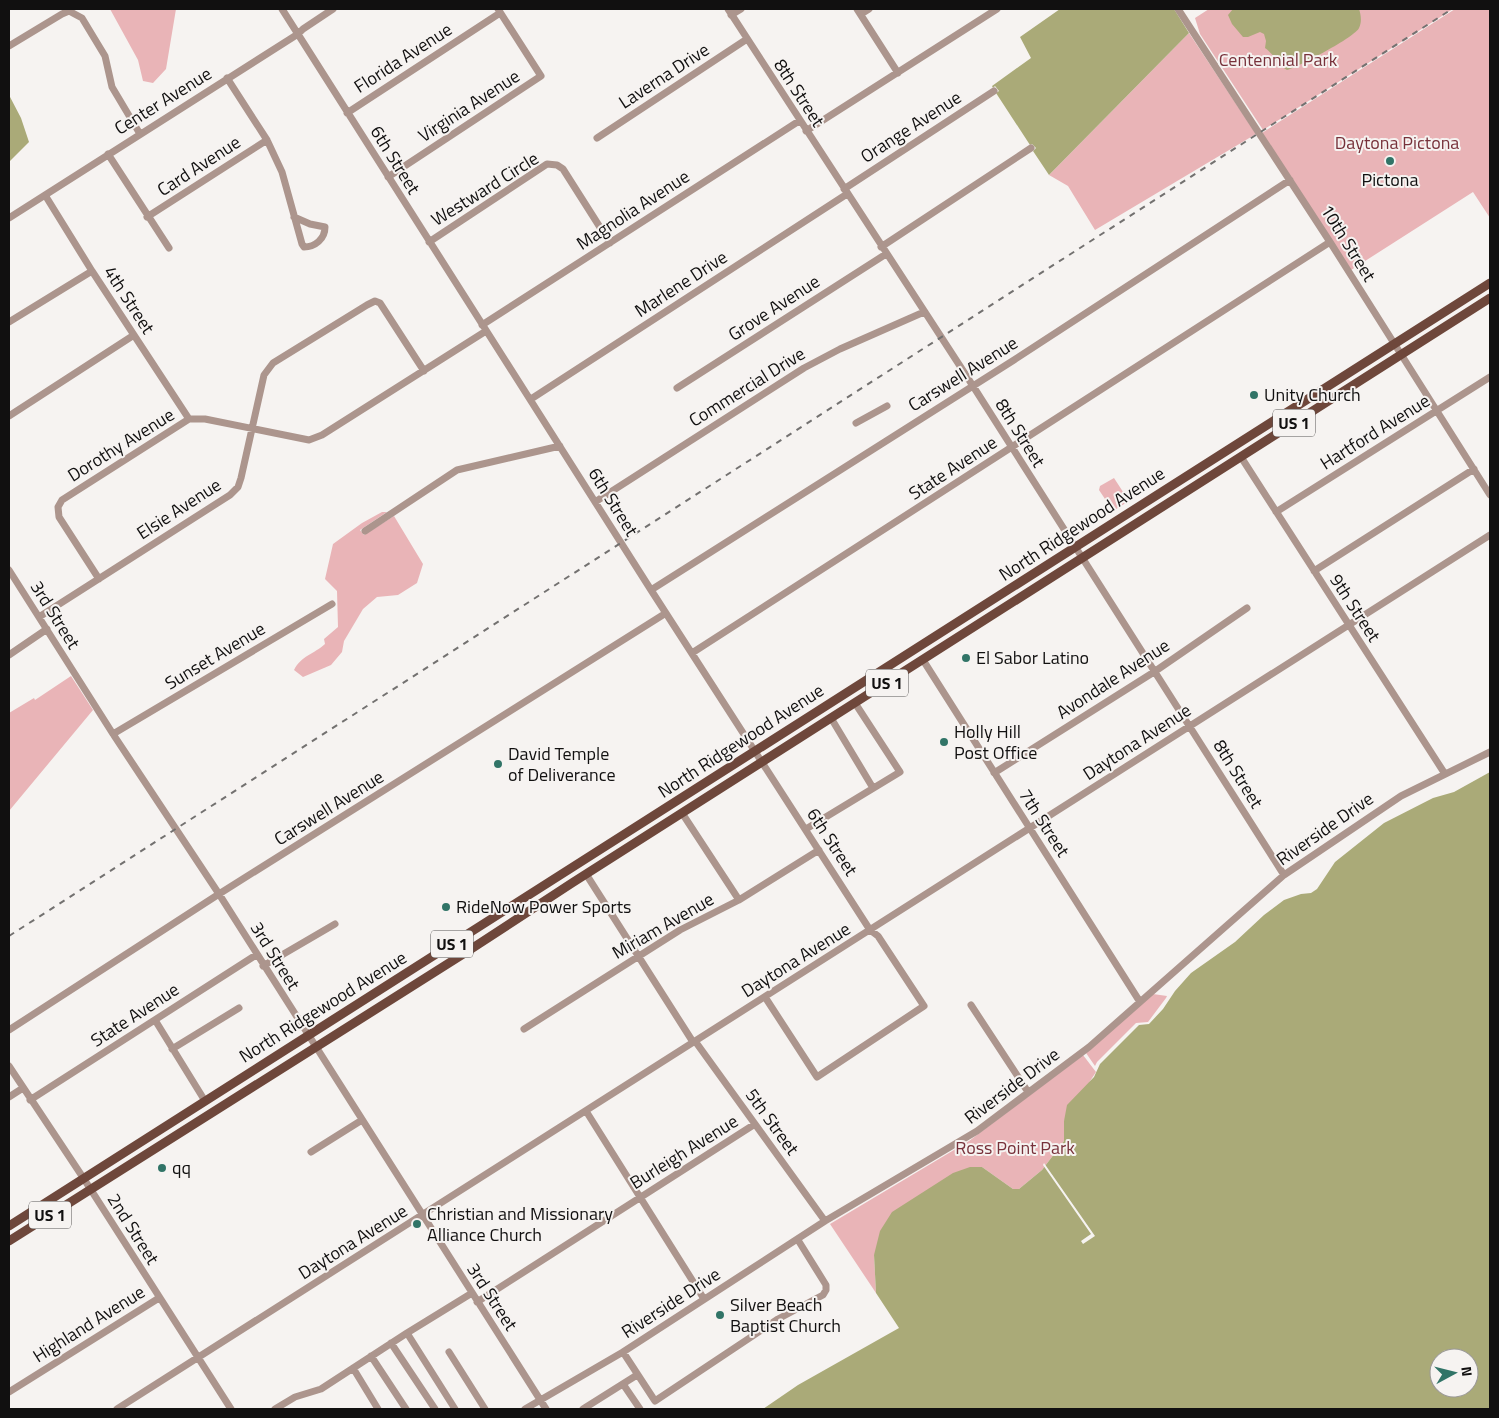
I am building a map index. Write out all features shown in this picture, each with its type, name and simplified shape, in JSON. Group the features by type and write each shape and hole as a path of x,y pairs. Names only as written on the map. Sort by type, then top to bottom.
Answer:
{"main road":[{"name":"North Ridgewood Avenue","path":"9,1226 1490,283"},
{"name":"North Ridgewood Avenue","path":"9,1241 468,951 1490,298"},
{"path":"1241,457 1249,436"},
{"path":"1226,467 1233,447"},
{"path":"923,660 925,651 932,639"},
{"path":"586,874 596,853"},
{"path":"572,883 577,874 578,864"}],"street":[{"name":"6th Street","path":"282,9 651,590 870,930 878,936 924,1006 817,1077 765,997"},
{"name":"Center Avenue","path":"9,218 298,34 333,9"},
{"path":"730,12 741,9"},
{"path":"869,9 859,11 898,73"},
{"path":"806,131 997,9"},
{"name":"10th Street","path":"1178,9 1330,242 1490,495"},
{"path":"9,46 69,11 82,18 105,56 112,87 140,134"},
{"name":"Virginia Avenue","path":"388,178 541,76 499,11"},
{"name":"Florida Avenue","path":"347,113 499,11"},
{"name":"8th Street","path":"730,12 1012,448 1284,875"},
{"name":"Laverna Drive","path":"597,138 747,40"},
{"path":"227,78 267,140 282,172 298,233 302,244 304,247 310,247 318,243 324,236 325,227 310,224 294,217"},
{"name":"Orange Avenue","path":"845,191 994,91"},
{"name":"Magnolia Avenue","path":"484,328 610,242 799,121"},
{"name":"Card Avenue","path":"147,217 267,140"},
{"path":"881,247 1031,148"},
{"path":"108,154 147,217 169,248"},
{"name":"Westward Circle","path":"429,242 547,164 563,168 610,242"},
{"name":"Carswell Avenue","path":"651,590 972,386 1290,180"},
{"name":"Marlene Drive","path":"531,399 845,191"},
{"name":"4th Street","path":"45,195 189,420"},
{"name":"State Avenue","path":"692,653 1330,242"},
{"name":"Grove Avenue","path":"677,388 886,254"},
{"path":"9,322 92,271"},
{"path":"424,371 380,304 375,301 273,363 264,375 253,422 253,430 310,440 322,435 424,371 484,328"},
{"name":"Commercial Drive","path":"595,502 804,368 840,349 924,312"},
{"path":"9,416 134,334"},
{"name":"Hartford Avenue","path":"1276,512 1490,377"},
{"path":"856,423 887,406"},
{"name":"Dorothy Avenue","path":"99,579 59,517 58,507 62,500 189,420 205,419 253,430"},
{"name":"Elsie Avenue","path":"39,617 230,495 238,487 242,478 253,430"},
{"path":"365,531 457,470 560,446"},
{"name":"9th Street","path":"1241,457 1445,774"},
{"path":"1314,572 1474,469"},
{"name":"Daytona Avenue","path":"117,1409 1030,829 1347,624 1490,535"},
{"name":"3rd Street","path":"9,570 113,734 219,894 546,1409"},
{"name":"Sunset Avenue","path":"113,734 332,604"},
{"name":"Avondale Avenue","path":"994,773 1154,672 1247,608"},
{"name":"Carswell Avenue","path":"9,1030 219,894 666,613"},
{"path":"9,655 47,629"},
{"name":"7th Street","path":"923,660 1140,1002"},
{"path":"806,830 900,772 855,703"},
{"path":"831,718 873,788"},
{"name":"Riverside Drive","path":"525,1409 623,1352 825,1221 977,1131 1088,1047 1284,875 1401,796 1490,752"},
{"path":"682,813 739,900"},
{"name":"Miriam Avenue","path":"524,1030 681,929 739,900 819,850"},
{"name":"5th Street","path":"586,874 694,1042 825,1221"},
{"path":"263,966 335,924"},
{"name":"State Avenue","path":"30,1100 256,955"},
{"path":"971,1004 1028,1092"},
{"path":"172,1049 239,1008"},
{"path":"155,1020 205,1101"},
{"name":"2nd Street","path":"9,1066 84,1179 231,1409"},
{"path":"9,1097 23,1088"},
{"path":"586,1111 704,1299"},
{"path":"311,1152 362,1120"},
{"name":"Burleigh Avenue","path":"477,1302 755,1124"},
{"path":"623,1352 654,1401 778,1319 823,1295 826,1285 798,1240"},
{"path":"276,1409 295,1397 321,1390 370,1356 472,1293"},
{"name":"Highland Avenue","path":"9,1392 159,1298"},
{"path":"406,1333 454,1409"},
{"path":"391,1343 435,1409"},
{"path":"449,1352 485,1409"},
{"path":"370,1356 406,1409"},
{"path":"353,1368 378,1409"},
{"path":"583,1409 637,1375"},
{"path":"623,1384 640,1409"}],"green space":[{"path":"110,9 176,9 166,69 153,83 143,81 138,60"},
{"name":"Centennial Park","path":"1209,9 1453,9 1263,130 1200,34 1195,18"},
{"name":"Daytona Pictona","path":"1455,9 1490,9 1490,218 1473,192 1351,270 1262,133"},
{"path":"1189,33 1256,134 1095,230 1068,186 1049,175"},
{"path":"1114,478 1129,501 1113,511 1099,490 1100,486"},
{"path":"382,512 387,512 360,530 364,535 394,516 423,564 417,583 398,595 377,597 363,609 344,641 342,652 331,665 303,677 294,670 297,665 325,644 324,639 338,627 337,591 325,579 333,544 362,523"},
{"path":"71,676 93,710 9,811 9,713 34,698 35,700"},
{"path":"1153,994 1167,996 1148,1022 1136,1023 1095,1066 1086,1053"},
{"name":"Ross Point Park","path":"1083,1055 1096,1072 1064,1121 1064,1141 1042,1170 1019,1189 1013,1189 982,1167 874,1255 876,1293 830,1224 969,1141"}],"shaded area":[{"path":"1060,9 1174,9 1189,33 1049,175 1033,151 1036,148 1032,144 1030,145 996,93 999,91 995,86 993,88 992,86 1031,58 1020,37"},
{"path":"1233,9 1359,9 1361,21 1359,28 1348,38 1314,58 1287,70 1265,48 1264,34 1260,32 1243,37 1232,24 1228,15"},
{"path":"9,95 21,118 29,142 9,162"},
{"path":"1490,772 1490,1409 763,1409 798,1385 899,1328 876,1293 874,1255 880,1231 892,1212 953,1173 970,1167 982,1167 1013,1189 1019,1189 1042,1170 1064,1141 1064,1121 1067,1105 1094,1077 1100,1064 1139,1025 1149,1024 1191,973 1235,942 1264,915 1284,900 1301,894 1311,893 1317,889 1335,862 1384,823 1433,798 1454,792"}],"pier":[{"path":"1044,1163 1095,1236 1083,1244 1081,1241 1091,1234 1043,1165"}],"railway":[{"path":"9,936 1452,9"}],"place":[{"name":"Pictona","path":"1390,161"},
{"name":"Unity Church","path":"1254,395"},
{"name":"El Sabor Latino","path":"966,658"},
{"name":"Holly Hill Post Office","path":"944,742"},
{"name":"David Temple of Deliverance","path":"498,764"},
{"name":"RideNow Power Sports","path":"446,907"},
{"name":"qq","path":"162,1168"},
{"name":"Christian and Missionary Alliance Church","path":"417,1224"},
{"name":"Silver Beach Baptist Church","path":"720,1315"}]}
